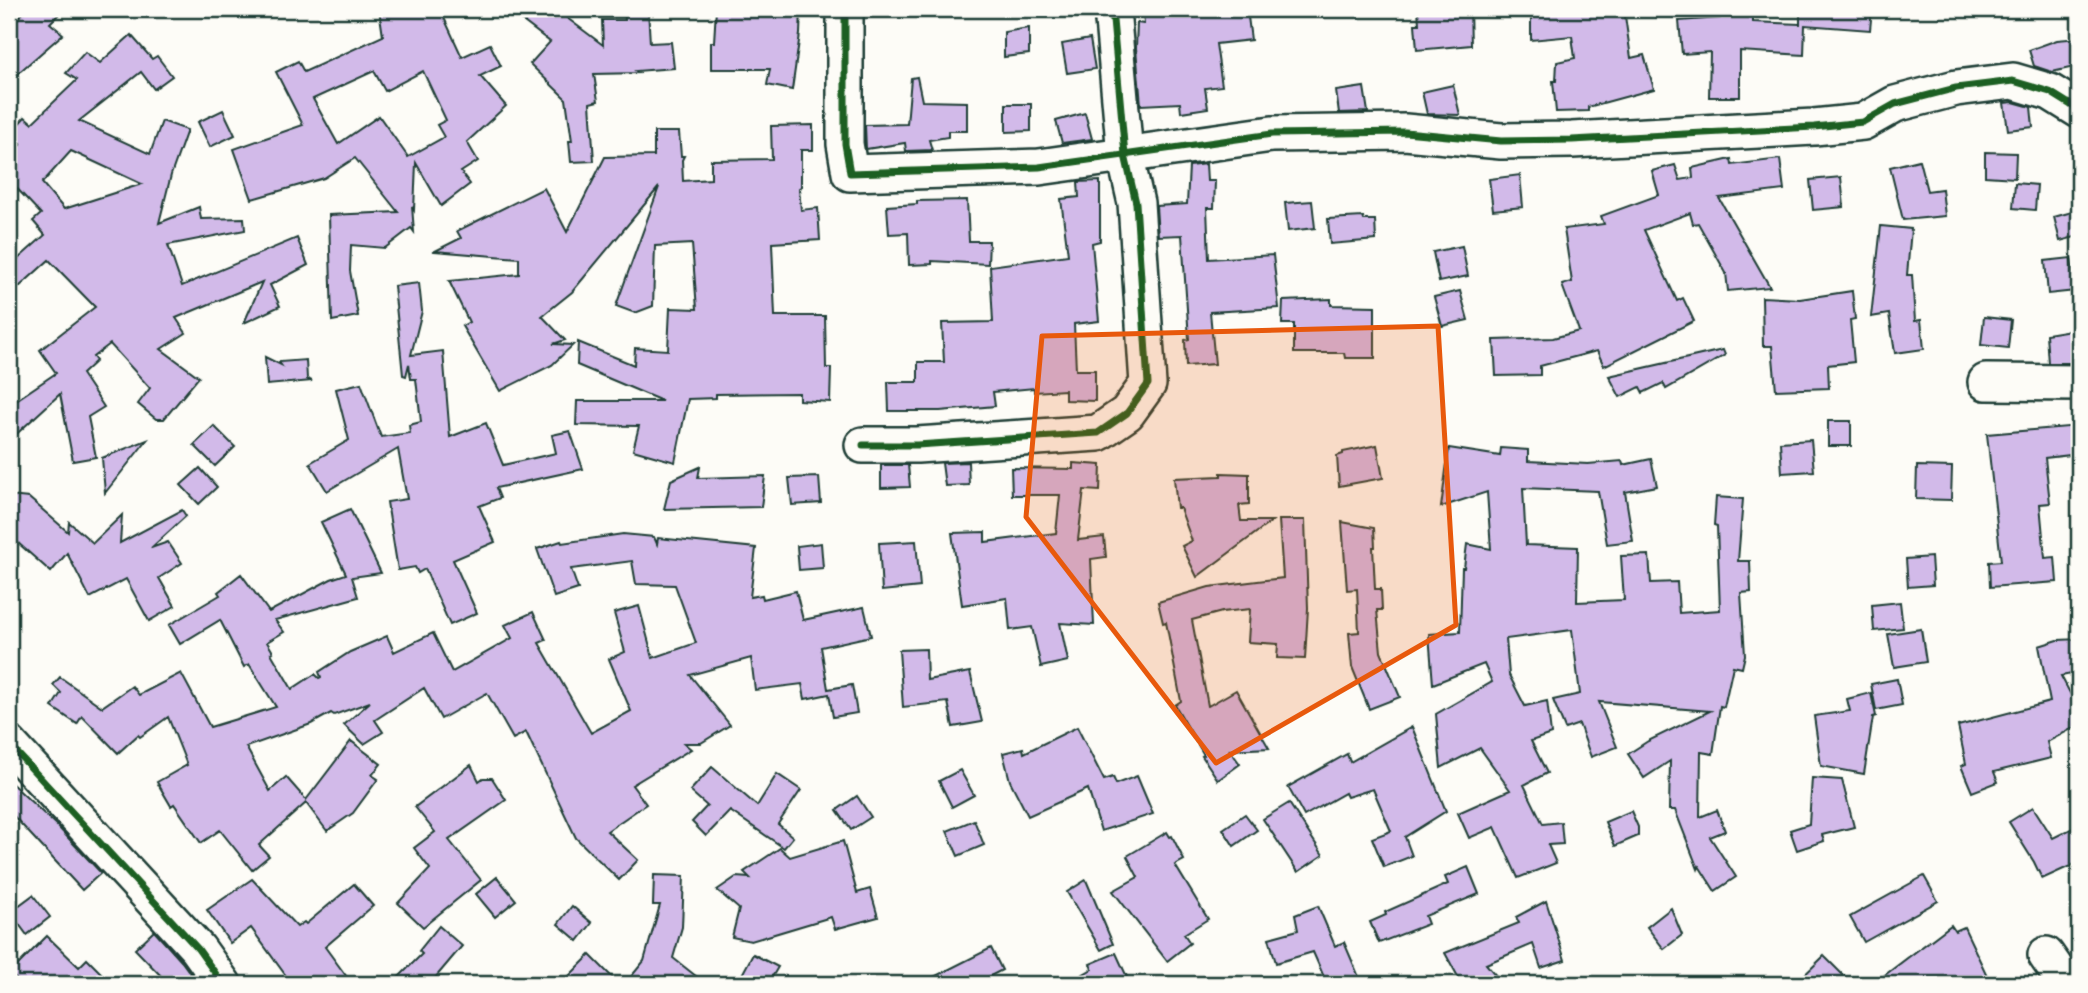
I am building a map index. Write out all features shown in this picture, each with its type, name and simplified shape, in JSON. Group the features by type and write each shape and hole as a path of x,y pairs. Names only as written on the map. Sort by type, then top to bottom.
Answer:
{"street":[{"path":"845,9 845,144 850,173 1039,167 1296,132 1405,132 1501,141 1814,127 1863,122 1895,104 1956,88 2013,81 2050,92 2079,110"},
{"path":"863,446 917,445 1098,432 1127,413 1148,384 1136,204 1125,155 1112,9"},
{"path":"1986,383 2079,383"},
{"path":"9,744 198,949 223,984"},
{"path":"2046,955 2066,984"}],"highlighted area":[{"path":"1438,326 1456,625 1216,763 1026,517 1042,336"}],"building":[{"path":"27,9 64,9 50,23 63,34 9,81 9,27"},
{"path":"379,9 440,9 462,57 490,44 501,66 480,76 506,106 467,142 478,161 461,172 470,184 441,206 416,163 414,210 412,206 414,232 411,228 385,248 351,245 350,271 358,316 332,321 329,215 398,212 355,158 324,178 252,199 234,149 303,125 276,72 298,61 304,72 383,36","holes":["374,71 385,91 423,71 446,120 437,125 444,137 408,157 379,116 338,144 313,99"]},
{"path":"507,9 555,9 603,45 602,20 625,20 624,9 648,9 650,43 671,42 674,68 636,71 639,73 594,74 598,101 590,103 594,161 571,162 569,141 572,141 566,99 530,64 550,42"},
{"path":"716,9 801,9 792,90 767,85 770,69 711,69 711,42 714,42"},
{"path":"1143,9 1247,9 1251,40 1216,44 1222,86 1205,88 1208,108 1181,112 1180,103 1141,105 1136,48 1137,23 1144,24"},
{"path":"1418,9 1470,9 1471,45 1417,50 1415,24 1419,24"},
{"path":"1531,9 1624,9 1631,58 1644,55 1654,89 1588,107 1588,111 1556,112 1553,81 1556,81 1557,62 1575,58 1572,36 1531,40"},
{"path":"1719,9 1753,9 1753,22 1800,24 1800,9 1872,9 1870,30 1805,25 1804,55 1740,51 1740,97 1709,97 1710,52 1682,54 1679,21 1720,18"},
{"path":"1029,28 1029,54 1004,57 1004,32"},
{"path":"131,35 152,59 157,56 172,76 154,89 141,72 79,121 150,154 162,121 187,130 171,175 159,223 199,207 201,219 244,218 245,230 168,245 182,286 297,238 308,265 270,285 280,306 244,323 262,282 176,318 186,333 161,349 199,377 164,419 156,419 138,404 150,388 110,344 93,357 96,361 82,374 104,407 88,417 96,457 73,461 60,394 9,441 9,405 56,373 40,350 95,307 49,260 19,287 9,275 9,267 45,235 33,221 41,214 9,180 9,155 21,144 10,133 25,117 32,123 77,80 66,73 85,52 100,63","holes":["71,151 142,184 64,209 42,183"]},
{"path":"2079,38 2079,66 2052,72 2034,66 2029,50 2057,40"},
{"path":"1090,39 1095,69 1067,73 1062,44"},
{"path":"917,77 922,101 967,102 967,131 948,131 948,137 929,140 932,150 906,151 905,143 866,149 865,125 907,124 911,78"},
{"path":"1453,85 1460,115 1427,114 1422,92"},
{"path":"1364,87 1368,112 1339,113 1336,91"},
{"path":"2013,102 2031,107 2033,127 2008,130 2004,103"},
{"path":"1006,104 1031,104 1031,131 1006,132"},
{"path":"223,110 235,135 210,147 198,122"},
{"path":"1085,113 1092,139 1062,143 1056,121"},
{"path":"813,125 813,150 801,150 799,188 801,210 818,208 820,240 772,243 775,316 825,316 826,368 831,368 830,402 799,400 799,393 716,394 716,398 688,399 675,462 633,450 639,426 576,425 577,401 662,401 577,365 578,342 634,365 635,348 668,350 670,308 697,309 692,244 655,246 653,306 635,313 616,306 659,187 572,292 542,316 565,340 553,344 573,345 552,365 500,391 462,326 469,322 449,281 519,274 519,258 435,251 461,238 457,231 544,188 567,232 605,157 654,156 654,132 679,132 681,156 684,156 683,181 711,179 711,160 772,159 771,126"},
{"path":"1985,152 2016,153 2015,178 1985,176"},
{"path":"1731,159 1732,165 1780,159 1784,190 1719,198 1770,287 1728,291 1726,273 1698,223 1693,224 1690,213 1644,230 1677,301 1683,298 1694,321 1604,366 1597,351 1540,366 1540,375 1496,376 1494,340 1553,338 1579,331 1562,285 1572,282 1564,229 1604,224 1601,216 1659,195 1652,171 1675,165 1680,180 1693,178 1692,168"},
{"path":"1919,160 1927,191 1942,189 1945,216 1903,220 1890,167"},
{"path":"1206,164 1207,181 1215,181 1214,208 1207,208 1209,259 1273,255 1279,308 1210,312 1215,364 1186,366 1185,340 1189,339 1182,235 1158,236 1156,206 1187,204 1189,166"},
{"path":"1520,175 1523,207 1493,210 1489,179"},
{"path":"1841,177 1844,207 1813,210 1810,180"},
{"path":"1100,181 1100,241 1092,243 1099,321 1074,324 1076,370 1095,370 1095,401 1065,400 1065,390 1034,392 1034,388 993,392 995,406 940,411 889,411 888,382 918,382 918,362 944,362 942,323 993,322 990,266 1068,255 1061,199 1079,197 1078,182"},
{"path":"2015,183 2037,185 2035,210 2013,208"},
{"path":"967,200 969,241 989,241 988,264 932,261 932,264 909,265 908,233 889,234 887,206 917,204 917,201"},
{"path":"1312,201 1315,228 1288,231 1285,203"},
{"path":"2079,210 2079,236 2060,241 2054,217"},
{"path":"1363,217 1364,220 1375,220 1376,240 1330,244 1328,219"},
{"path":"1881,226 1911,229 1907,275 1912,275 1915,321 1921,320 1924,349 1895,353 1889,314 1871,317"},
{"path":"1462,246 1468,276 1439,282 1433,252"},
{"path":"2071,258 2075,291 2048,294 2045,261"},
{"path":"419,283 422,311 411,355 443,351 450,437 486,423 503,465 556,453 552,435 570,431 583,469 496,488 500,498 479,506 495,542 453,560 477,613 450,625 425,569 418,573 415,567 398,570 387,502 407,499 398,449 327,491 310,463 349,440 336,389 361,383 381,437 410,433 409,425 421,422 416,379 411,379 409,364 406,376 403,375 394,286"},
{"path":"1460,291 1468,320 1442,326 1434,297"},
{"path":"1852,291 1855,319 1850,320 1854,362 1828,365 1829,388 1776,390 1772,346 1763,346 1762,297 1800,299"},
{"path":"1331,299 1331,305 1375,306 1375,358 1345,358 1344,353 1294,353 1294,324 1282,324 1283,301"},
{"path":"1984,317 2011,320 2008,348 1981,345"},
{"path":"2071,330 2072,363 2048,363 2046,334"},
{"path":"1723,350 1725,355 1666,389 1663,383 1643,393 1640,387 1620,397 1609,376"},
{"path":"265,357 281,365 279,362 306,360 307,379 312,381 267,385"},
{"path":"1828,421 1851,421 1851,446 1828,446"},
{"path":"214,426 235,447 215,466 194,445"},
{"path":"2079,426 2079,454 2045,458 2050,503 2040,504 2045,558 2055,557 2057,582 1990,587 1989,562 2001,561 1987,434"},
{"path":"147,440 105,493 102,458"},
{"path":"1811,440 1814,471 1782,473 1780,442"},
{"path":"1377,445 1383,478 1339,486 1337,456 1343,452"},
{"path":"1449,448 1500,456 1501,448 1528,450 1528,461 1588,464 1622,461 1623,465 1651,459 1657,486 1625,492 1633,541 1607,544 1598,491 1523,488 1526,545 1578,547 1577,602 1624,600 1621,556 1649,555 1651,583 1677,582 1679,613 1720,610 1717,526 1714,525 1716,497 1743,499 1738,561 1750,561 1751,592 1741,593 1745,655 1742,668 1733,666 1724,707 1720,706 1713,754 1701,752 1700,817 1717,810 1725,831 1710,837 1736,877 1715,891 1699,866 1698,869 1675,810 1669,810 1670,761 1644,778 1628,754 1648,741 1710,711 1599,702 1617,747 1591,757 1579,724 1565,729 1553,700 1580,694 1572,630 1506,639 1509,675 1525,706 1547,701 1551,734 1531,741 1547,773 1524,785 1543,824 1561,822 1563,844 1548,845 1556,863 1518,878 1495,827 1469,838 1458,813 1510,790 1480,748 1441,768 1436,714 1492,682 1484,664 1433,684 1429,634 1460,632 1462,568 1467,544 1491,549 1487,492 1441,507"},
{"path":"968,462 969,485 945,486 942,463"},
{"path":"1073,463 1101,465 1100,491 1084,490 1078,540 1104,537 1106,557 1091,559 1094,625 1060,623 1068,661 1041,667 1032,627 1010,630 1007,598 962,605 952,533 985,532 985,542 1056,533 1060,495 1012,495 1011,468 1073,469"},
{"path":"881,465 908,465 910,487 881,488"},
{"path":"1917,466 1952,467 1951,500 1916,499"},
{"path":"700,467 698,478 765,476 761,507 664,509 671,480"},
{"path":"200,468 217,487 199,504 181,485"},
{"path":"1221,473 1249,474 1249,504 1239,505 1241,521 1272,521 1197,577 1182,546 1192,541 1180,508 1177,508 1174,478 1221,476"},
{"path":"819,477 821,503 792,505 789,478"},
{"path":"9,496 29,498 68,532 69,522 93,543 122,515 120,543 182,510 186,516 151,548 168,542 182,563 159,578 175,606 149,621 126,579 90,598 67,553 51,572 9,535"},
{"path":"350,509 381,573 352,577 358,597 275,620 284,632 267,642 292,689 315,674 321,677 319,672 350,652 387,636 394,652 433,633 452,672 512,638 505,625 533,612 546,640 539,643 591,733 631,711 609,659 625,652 614,613 639,606 653,658 696,643 675,585 636,584 632,561 571,569 578,589 554,597 537,549 561,541 623,534 654,537 657,544 658,538 756,548 750,597 762,595 763,599 796,591 803,620 864,607 871,636 821,647 828,689 852,685 857,713 833,717 829,694 805,699 802,684 755,690 751,658 690,675 730,725 701,743 684,743 691,749 632,785 646,804 607,831 638,860 619,880 576,838 526,732 513,739 487,693 441,719 424,688 375,720 383,732 364,744 344,725 370,702 334,715 331,713 311,724 246,747 270,791 286,777 306,800 351,741 381,764 372,775 378,779 353,813 327,831 306,803 259,845 269,856 252,870 220,830 201,843 174,804 171,806 157,782 187,765 168,717 140,737 138,735 118,753 82,716 77,724 52,707 61,693 53,685 60,677 102,707 132,686 139,695 181,673 210,727 276,707 249,664 244,667 220,620 180,644 169,625 220,595 218,592 241,574 269,612 331,579 346,574 321,522"},
{"path":"1279,520 1305,520 1308,608 1305,659 1277,658 1278,644 1248,642 1250,609 1222,612 1192,620 1208,706 1236,690 1269,748 1230,750 1240,764 1218,780 1175,705 1181,701 1166,622 1163,623 1158,602 1209,587 1283,578"},
{"path":"1342,522 1374,528 1375,589 1381,589 1382,610 1377,610 1381,652 1400,697 1369,709 1352,667 1349,633 1359,632 1357,589 1347,590"},
{"path":"916,541 920,587 882,591 879,543"},
{"path":"821,543 823,568 799,570 797,546"},
{"path":"1931,557 1933,585 1908,587 1906,559"},
{"path":"1900,602 1903,628 1874,631 1872,605"},
{"path":"1921,629 1926,662 1894,667 1888,634"},
{"path":"2079,639 2079,664 2071,665 2072,674 2061,676 2079,710 2079,725 2047,742 2051,758 1994,772 1998,782 1972,792 1961,766 1966,764 1958,726 2050,702 2039,646 2058,640"},
{"path":"926,649 927,680 970,672 982,722 953,727 948,702 903,707 899,650"},
{"path":"1897,679 1902,705 1876,710 1871,684"},
{"path":"1871,693 1876,716 1873,717 1864,774 1821,766 1814,716 1850,711 1847,699"},
{"path":"1077,727 1104,780 1113,777 1116,784 1137,776 1153,814 1101,831 1088,789 1028,816 1010,781 1003,753 1023,748 1024,753"},
{"path":"1412,727 1446,811 1405,837 1412,856 1384,867 1372,838 1391,831 1373,789 1347,797 1345,793 1304,816 1288,787 1347,754 1350,762"},
{"path":"471,765 479,781 492,778 506,800 449,840 481,880 423,927 398,903 430,869 414,848 435,832 415,807"},
{"path":"712,767 757,806 777,774 801,790 778,824 793,837 784,848 730,811 706,836 692,822 707,806 690,791"},
{"path":"960,770 974,795 952,807 939,781"},
{"path":"1812,778 1842,780 1854,827 1822,835 1824,841 1797,850 1790,830 1809,824"},
{"path":"9,781 57,826 101,873 82,890 9,811"},
{"path":"857,796 871,817 851,830 837,810"},
{"path":"1289,803 1323,855 1298,872 1263,819"},
{"path":"2033,807 2053,838 2079,825 2079,862 2042,879 2009,822"},
{"path":"1631,811 1638,827 1638,836 1615,846 1605,822"},
{"path":"1245,814 1257,830 1234,846 1223,829"},
{"path":"974,820 984,845 958,856 947,831"},
{"path":"1167,832 1172,836 1184,860 1175,865 1208,919 1184,934 1190,943 1167,961 1113,891 1138,877 1127,856"},
{"path":"843,841 857,893 870,889 878,917 835,929 831,917 751,941 732,937 739,909 717,890 736,877 750,878 744,872 780,848 790,857"},
{"path":"1468,867 1479,894 1425,916 1428,924 1379,943 1370,922 1386,915 1385,912 1448,884 1445,877"},
{"path":"654,875 684,876 682,927 673,958 706,984 625,984 644,961 660,905 653,905"},
{"path":"1924,876 1938,901 1864,942 1850,917"},
{"path":"497,877 516,900 495,917 476,894"},
{"path":"252,879 297,927 304,922 306,924 354,884 373,906 325,947 352,984 292,984 251,928 230,943 207,910"},
{"path":"1086,880 1113,944 1101,950 1067,892"},
{"path":"33,895 50,917 27,935 10,912"},
{"path":"1546,901 1565,960 1541,968 1533,944 1486,964 1503,984 1462,984 1445,953 1519,923 1516,917"},
{"path":"572,906 592,923 578,941 558,924"},
{"path":"1318,906 1335,946 1344,942 1359,977 1341,984 1327,984 1313,952 1276,963 1269,938 1298,930 1295,915"},
{"path":"1671,908 1682,935 1664,949 1647,927"},
{"path":"1951,925 1955,931 1964,927 1991,984 1873,984"},
{"path":"439,926 462,946 430,984 392,984 422,954 419,951"},
{"path":"154,931 198,984 158,984 164,979 135,949"},
{"path":"47,936 79,967 87,959 102,974 94,982 96,984 21,984 10,973"},
{"path":"991,948 1002,970 975,984 920,984"},
{"path":"1116,953 1127,977 1111,984 1066,984 1092,969 1090,964"},
{"path":"753,954 778,967 768,984 737,984"},
{"path":"590,955 619,984 561,984"},
{"path":"1824,956 1852,984 1795,984"}],"cycle path":[{"path":"845,9 845,144 850,173 1039,167 1272,134 1405,132 1501,141 1572,140 1814,127 1863,122 1895,104 1956,88 2013,81 2050,92 2079,110"},
{"path":"863,445 917,445 1098,433 1127,413 1148,384 1136,203 1125,155 1112,9"},
{"path":"9,744 198,949 223,984"}]}
